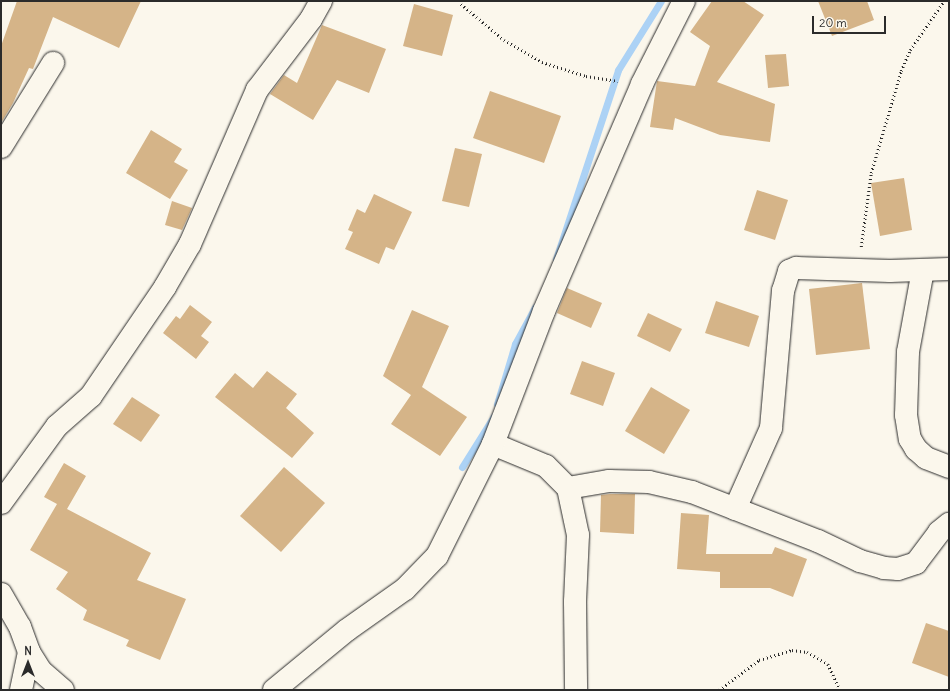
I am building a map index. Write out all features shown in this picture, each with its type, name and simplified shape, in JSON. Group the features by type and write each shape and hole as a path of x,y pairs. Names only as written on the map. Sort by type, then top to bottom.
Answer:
{"street":[{"path":"1,503 57,426 91,396 165,287 190,244 257,90 311,19 321,1"},
{"path":"274,690 347,630 405,589 437,556 493,444 544,311 642,84 684,1"},
{"path":"1,147 53,63"},
{"path":"735,509 771,428 783,291 789,271 796,268 857,270 949,269"},
{"path":"923,270 908,352 906,415 910,439 916,449 926,458 949,467"},
{"path":"493,444 546,466 568,488 578,535 575,602 576,690"},
{"path":"568,488 609,481 649,482 692,492 818,541 860,561 898,569 907,567 922,558 940,532 949,524"},
{"path":"1,594 20,627 29,652 41,670 63,690"},
{"path":"21,690 29,652"}],"path":[{"path":"857,270 871,172 879,139 910,50 944,1"},
{"path":"461,4 504,40 542,62 586,76 642,84"},
{"path":"719,690 759,660 792,650 807,652 828,664 840,690"}],"building":[{"path":"17,1 141,1 119,48 53,17 33,69 29,68 13,103 1,123 1,46"},
{"path":"712,1 743,1 764,15 717,82 775,104 770,142 720,135 675,118 673,130 650,127 657,81 695,86 710,46 690,32"},
{"path":"818,1 867,1 874,20 832,36"},
{"path":"414,4 453,15 442,56 403,46"},
{"path":"322,25 386,49 369,93 337,80 313,120 270,94 284,75 297,83"},
{"path":"786,54 789,86 768,88 765,55"},
{"path":"490,91 561,116 544,163 473,138"},
{"path":"151,130 182,149 174,162 188,170 170,199 126,173"},
{"path":"455,148 482,154 469,207 442,201"},
{"path":"904,178 912,230 880,236 871,183"},
{"path":"757,190 788,200 775,240 744,230"},
{"path":"374,194 412,212 394,250 386,247 379,264 345,249 353,232 348,230 357,209 365,213"},
{"path":"172,201 192,208 182,230 165,225"},
{"path":"862,283 870,349 816,355 809,289"},
{"path":"567,288 602,303 591,328 557,313"},
{"path":"716,301 759,316 749,347 705,333"},
{"path":"190,305 212,322 201,336 209,342 196,359 163,333 176,316 180,319"},
{"path":"412,310 449,326 422,387 467,417 440,456 391,424 411,395 383,376"},
{"path":"648,313 682,329 670,352 637,336"},
{"path":"582,361 615,373 603,406 570,394"},
{"path":"267,371 297,394 286,408 314,433 292,458 215,397 235,373 253,388"},
{"path":"651,387 690,410 664,454 625,431"},
{"path":"132,397 160,415 141,442 113,424"},
{"path":"64,463 86,476 67,509 151,553 137,580 186,599 160,660 126,646 129,640 83,620 87,610 56,589 68,572 30,550 57,504 44,497"},
{"path":"284,467 325,503 281,552 240,516"},
{"path":"635,494 634,534 600,532 601,495"},
{"path":"681,513 709,515 706,554 772,554 775,547 807,559 793,597 770,588 720,588 720,572 677,569"},
{"path":"926,623 949,631 949,677 912,663"}],"waterway":[{"path":"556,259 618,70 661,1"},
{"path":"497,404 515,344 535,307"},
{"path":"462,467 494,416"}]}
